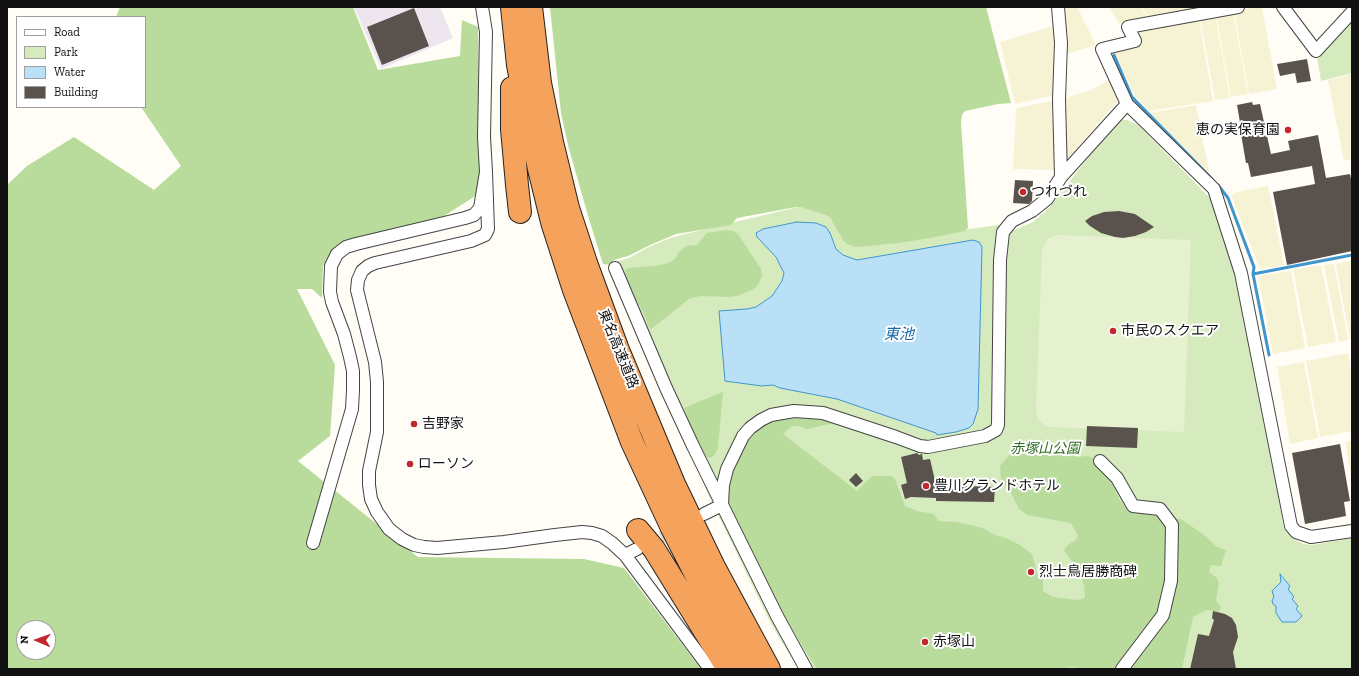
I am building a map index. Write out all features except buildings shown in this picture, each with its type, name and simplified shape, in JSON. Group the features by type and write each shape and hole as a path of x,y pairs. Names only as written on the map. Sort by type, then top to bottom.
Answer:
{"highway":[{"path":"511,7 512,129 520,212"},
{"name":"東名高速道路","path":"511,7 518,65 538,168 552,222 574,290 632,442 676,535 746,669"},
{"name":"東名高速道路","path":"531,7 543,97 568,208 586,263 618,350 674,484 714,567 769,669"},
{"path":"638,540 654,550 728,669"}],"street":[{"path":"482,7 486,32 484,137 488,229 485,235 471,241 375,263 362,271 358,280 357,290 376,362 377,432 369,478 371,499 377,512 389,529 402,539 424,547 437,548 504,542 582,532 602,536 625,555 710,669"},
{"path":"1058,7 1061,43 1059,100 1061,177"},
{"path":"1238,7 1128,27 1135,41 1102,49 1127,104 1214,189 1241,273 1291,526 1296,532 1311,537 1352,532"},
{"path":"1283,7 1316,51 1352,12"},
{"path":"722,505 722,485 737,445 750,428 760,420 772,415 794,411 823,413 920,446 928,447 985,436 996,430 998,425 1000,260 1003,232 1012,221 1032,211 1047,199 1061,177 1127,104"},
{"path":"313,543 352,408 353,371 344,334 332,302 330,292 331,266 337,254 346,247 474,215 480,208 486,172"},
{"path":"615,268 666,388 777,616 806,669"},
{"path":"1100,461 1117,478 1133,506 1160,509 1172,525 1171,581 1163,615 1122,669"},
{"path":"704,514 722,505"},
{"path":"625,555 638,540"}],"shaded area":[{"path":"354,7 440,7 453,38 381,69"},
{"path":"1063,7 1077,7 1096,45 1066,54"},
{"path":"1109,7 1141,7 1148,18 1119,24"},
{"path":"1142,7 1208,7 1149,18"},
{"path":"1262,7 1277,89 1249,94 1234,11"},
{"path":"1233,12 1248,94 1231,97 1216,15"},
{"path":"1215,15 1230,98 1215,100 1200,18"},
{"path":"1199,19 1213,101 1149,111 1135,96 1114,51 1142,44 1136,34 1137,30"},
{"path":"1056,25 1055,95 1015,104 1000,42"},
{"path":"1352,74 1352,159 1344,161 1328,80"},
{"path":"1111,79 1118,98 1117,102 1064,163 1064,98 1089,91"},
{"path":"1057,100 1057,170 1013,169 1016,108"},
{"path":"1196,105 1210,176 1150,113"},
{"path":"1268,186 1284,265 1260,269 1231,195 1237,192"},
{"path":"1352,260 1352,339 1350,340 1336,264"},
{"path":"1334,264 1348,340 1339,342 1324,265"},
{"path":"1321,265 1336,342 1308,347 1293,270"},
{"path":"1291,271 1305,348 1273,354 1258,276"},
{"path":"1348,353 1352,374 1352,431 1320,437 1306,361"},
{"path":"1304,362 1318,438 1290,444 1277,367"},
{"path":"1352,441 1352,483 1345,442"}],"green space":[{"path":"120,7 353,7 378,70 460,56 462,20 478,27 480,193 444,216 357,239 331,252 323,266 322,298 312,289 297,289 335,365 330,436 298,461 418,557 584,559 624,568 701,669 7,669 7,185 27,166 74,137 154,190 181,166 142,108 146,108 146,16 116,16"},
{"path":"550,7 986,7 1011,103 998,104 965,111 962,115 961,122 968,228 965,231 930,238 899,243 856,247 847,244 843,240 830,217 801,207 796,207 737,218 731,225 676,234 628,256 614,260 610,265 603,264 569,149 561,113"},
{"path":"1352,19 1352,73 1321,81 1317,57"},
{"name":"赤塚山公園","path":"1121,120 1127,120 1138,125 1209,197 1216,211 1236,273 1272,453 1283,525 1286,532 1292,538 1304,544 1312,545 1352,538 1352,669 798,669 770,622 707,492 612,263 629,258 649,247 673,237 802,206 962,230 999,225 1012,231 1033,222 1049,208 1111,128"},
{"path":"727,230 738,234 761,269 762,276 756,287 736,296 700,296 689,299 650,330 643,312 624,277 625,270 629,268 655,266 668,263 675,259 678,253 686,246 697,245 707,233"},
{"name":"市民のスクエア","path":"1057,235 1191,240 1184,432 1050,427 1044,425 1038,419 1036,411 1042,249 1049,238"},
{"path":"723,392 718,448 714,456 710,458 703,455 684,408"},
{"path":"789,415 809,417 827,421 835,425 830,424 807,429 799,426 792,426 783,434 857,491 873,476 892,476 895,479 905,506 917,511 934,514 938,521 957,522 983,528 995,535 1006,538 1020,545 1032,554 1037,572 1043,579 1043,591 1053,597 1078,600 1085,598 1084,585 1079,572 1064,550 1069,544 1075,541 1078,536 1071,523 1027,515 1019,509 1009,489 1001,480 1000,466 1016,447 1037,447 1077,457 1087,456 1093,458 1111,480 1119,499 1126,508 1151,515 1181,519 1204,535 1217,547 1226,550 1221,566 1211,565 1209,572 1217,578 1219,583 1216,601 1221,607 1219,612 1207,610 1193,617 1182,669 1082,669 1073,667 1057,669 817,669 780,610 727,504 730,470 747,435 766,421"}],"water":[{"name":"東池","path":"797,222 816,223 826,227 836,249 843,255 857,260 973,240 979,242 982,247 978,409 973,424 969,428 937,435 936,433 837,399 780,388 773,385 762,386 725,381 719,311 756,307 772,296 782,281 784,273 776,257 757,237 756,233 763,229"},
{"path":"1280,574 1290,586 1288,589 1294,597 1292,599 1298,606 1296,609 1302,616 1296,622 1282,622 1276,613 1276,606 1273,604 1272,600 1274,597 1272,591 1281,582"}],"waterway":[{"path":"1114,55 1132,97 1212,179"},
{"path":"1218,185 1228,198 1254,267 1253,274 1269,355"},
{"path":"1253,274 1352,255"}],"tunnel":[{"path":"645,545 678,528"}],"place":[{"name":"恵の実保育園","path":"1288,130"},
{"name":"つれづれ","path":"1023,192"},
{"name":"市民のスクエア","path":"1113,331"},
{"name":"吉野家","path":"414,424"},
{"name":"ローソン","path":"410,464"},
{"name":"豊川グランドホテル","path":"926,486"},
{"name":"烈士鳥居勝商碑","path":"1031,572"},
{"name":"赤塚山","path":"925,642"}]}
